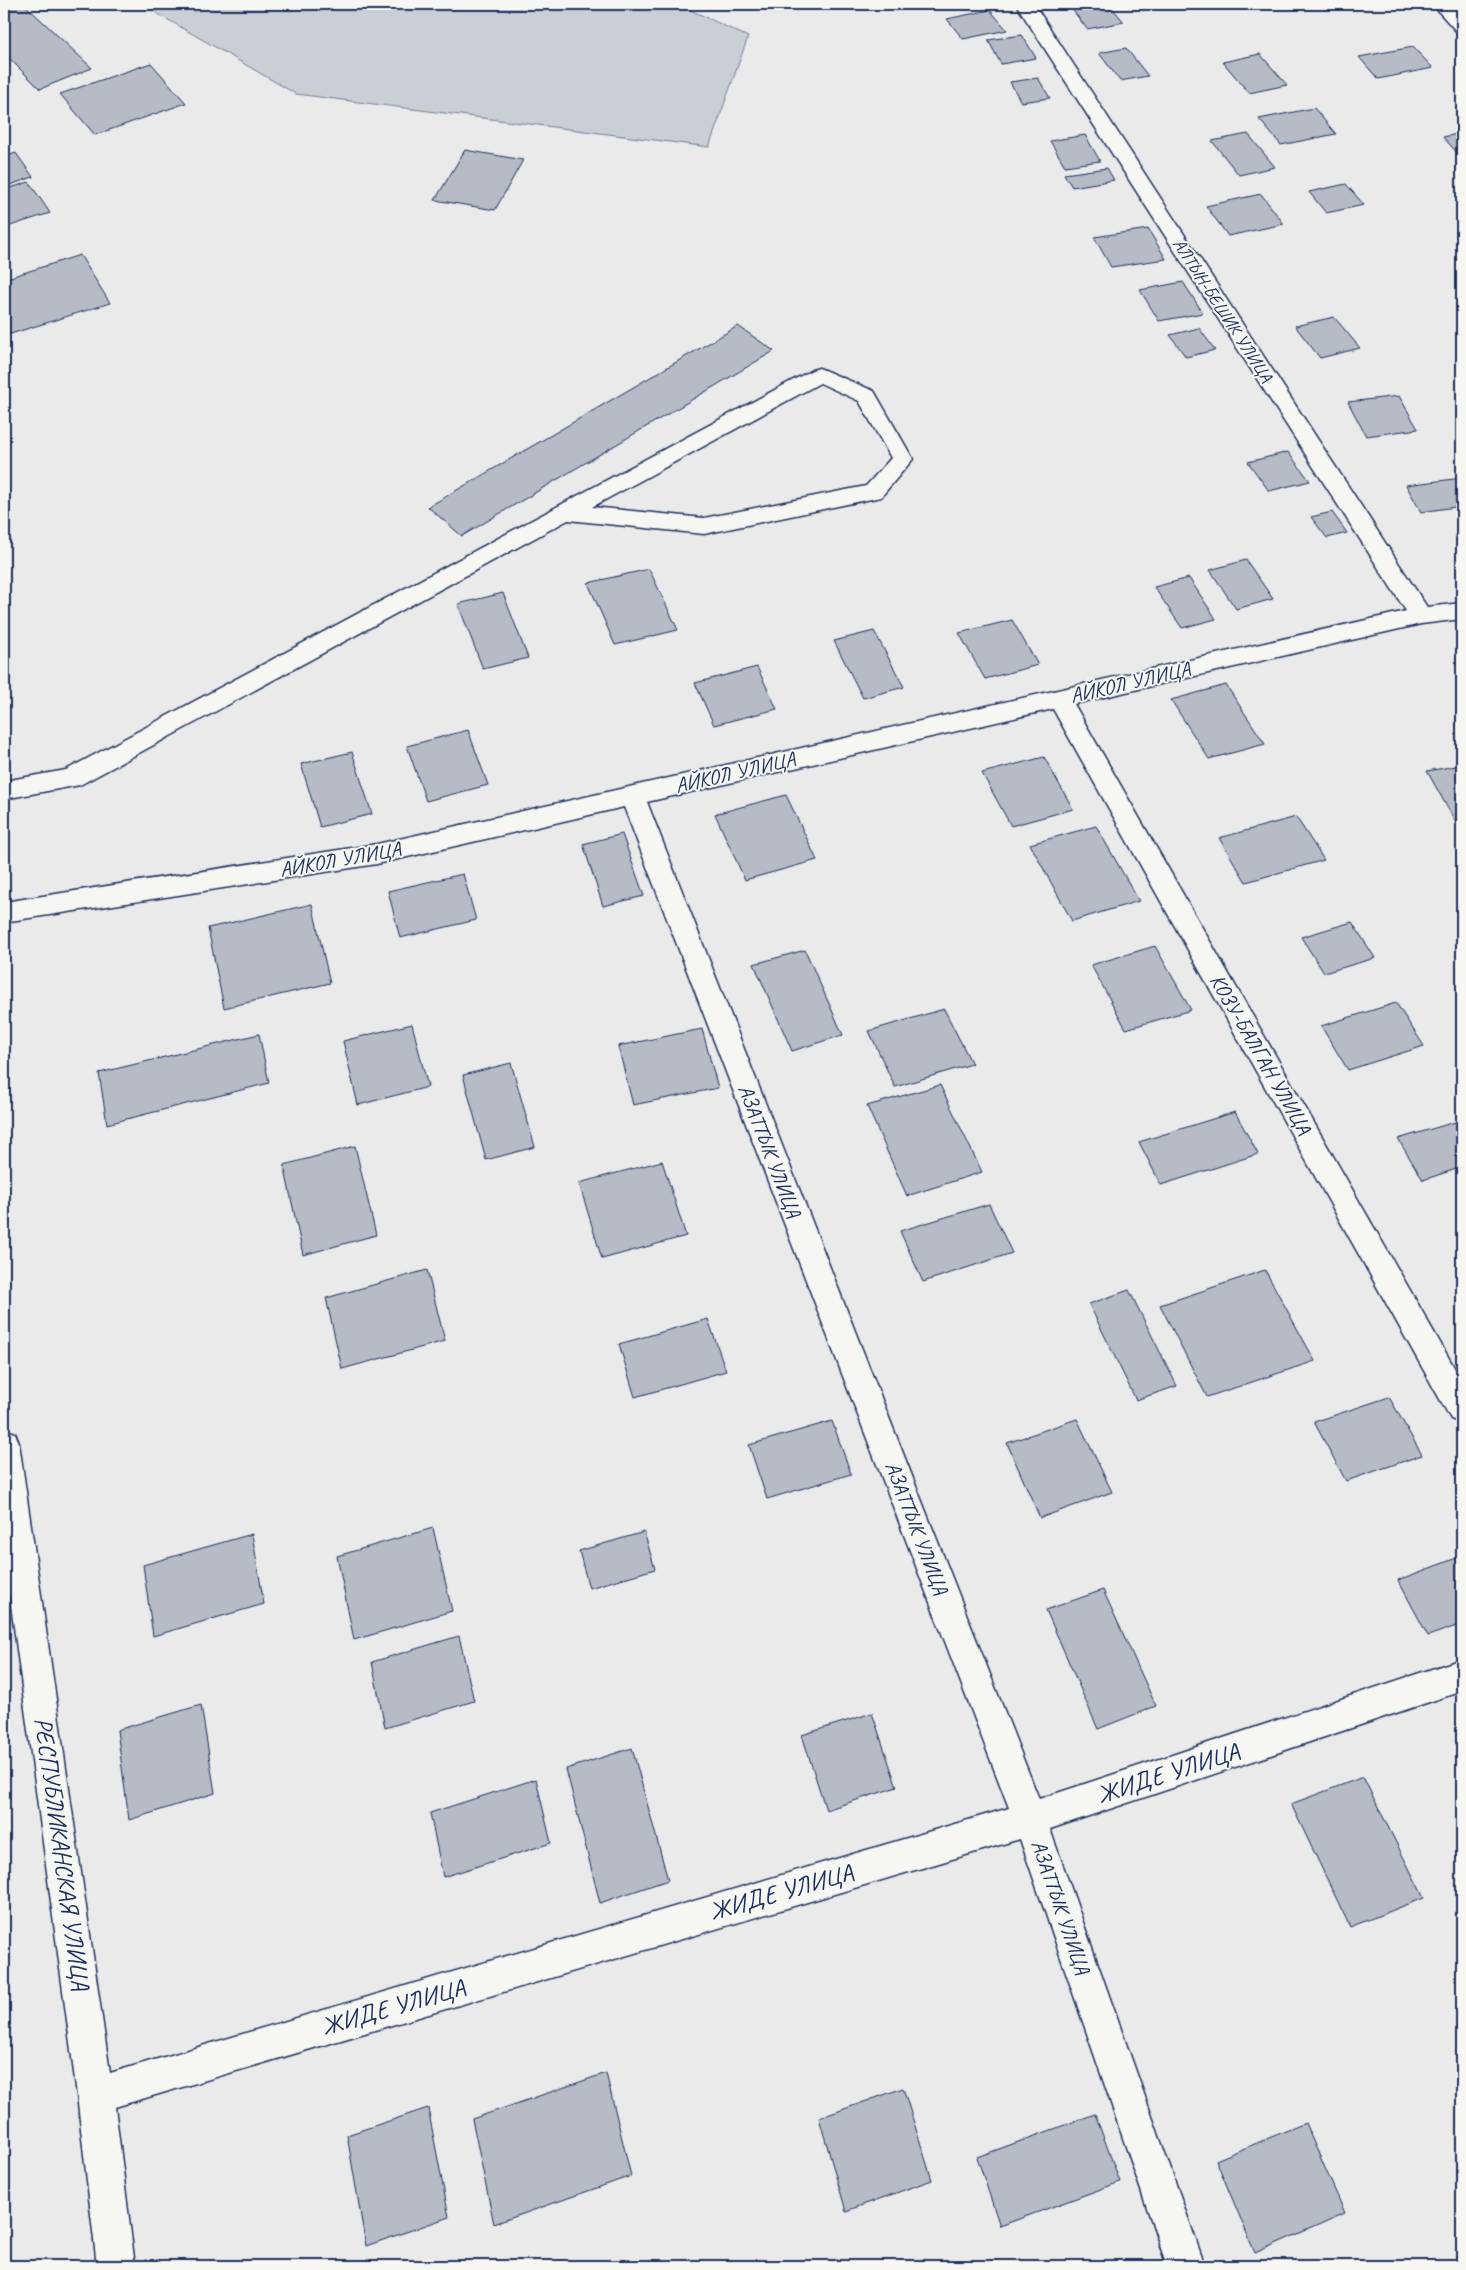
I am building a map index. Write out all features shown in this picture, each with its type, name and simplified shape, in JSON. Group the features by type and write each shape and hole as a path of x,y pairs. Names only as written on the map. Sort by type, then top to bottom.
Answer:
{"street":[{"name":"АЛТЫН-БЕШИК УЛИЦА","path":"1025,4 1421,616"},
{"path":"1442,4 1462,27"},
{"path":"4,790 71,778 819,375 867,396 902,459 873,492 704,526 566,512"},
{"name":"АЙКОЛ УЛИЦА","path":"4,912 377,854 1421,616 1462,611"},
{"name":"КОЗУ-БАЛГАН УЛИЦА","path":"1059,699 1462,1409"},
{"name":"АЗАТТЫК УЛИЦА","path":"632,796 1030,1819 1186,2266"},
{"name":"РЕСПУБЛИКАНСКАЯ УЛИЦА","path":"4,1443 95,2095 116,2266"},
{"name":"ЖИДЕ УЛИЦА","path":"95,2095 1030,1819 1462,1675"}],"shaded area":[{"path":"141,4 678,4 748,37 709,147 296,94"}],"building":[{"path":"4,4 24,4 92,68 40,89 4,53"},
{"path":"1068,4 1109,4 1124,22 1087,29"},
{"path":"1177,4 1204,4 1181,8"},
{"path":"990,10 1007,30 963,39 947,19"},
{"path":"1022,35 1036,58 1001,64 988,40"},
{"path":"1413,47 1433,68 1378,79 1359,57"},
{"path":"1126,48 1148,76 1120,81 1099,53"},
{"path":"1260,54 1287,85 1249,93 1223,62"},
{"path":"151,63 186,103 95,135 60,94"},
{"path":"1038,78 1050,98 1021,102 1010,82"},
{"path":"1314,108 1336,134 1281,145 1259,119"},
{"path":"1462,133 1462,155 1460,156 1443,137"},
{"path":"1248,134 1275,167 1239,175 1212,141"},
{"path":"1085,135 1100,161 1065,166 1050,141"},
{"path":"465,150 523,160 495,210 435,200"},
{"path":"16,153 33,177 4,187 4,157"},
{"path":"1107,168 1114,180 1072,187 1064,174"},
{"path":"29,182 50,213 4,228 4,190"},
{"path":"1346,184 1364,205 1326,213 1309,192"},
{"path":"1261,194 1284,224 1228,236 1206,206"},
{"path":"1148,229 1166,259 1111,267 1094,237"},
{"path":"80,255 110,303 4,336 4,279"},
{"path":"1183,282 1203,313 1159,321 1140,290"},
{"path":"1334,317 1360,348 1320,358 1295,326"},
{"path":"738,326 774,351 462,536 428,507"},
{"path":"1199,328 1215,350 1186,357 1170,335"},
{"path":"1399,396 1418,429 1366,436 1348,402"},
{"path":"1288,452 1310,481 1269,491 1248,462"},
{"path":"1462,478 1462,506 1421,512 1406,485"},
{"path":"1332,512 1347,533 1327,538 1311,517"},
{"path":"1246,560 1273,599 1236,609 1210,570"},
{"path":"649,569 678,630 615,645 588,583"},
{"path":"1189,578 1216,619 1182,628 1154,587"},
{"path":"503,593 528,658 483,669 458,604"},
{"path":"1012,620 1038,665 985,679 959,633"},
{"path":"874,631 904,687 863,698 834,641"},
{"path":"757,667 777,709 714,725 695,683"},
{"path":"1226,685 1265,744 1209,759 1171,700"},
{"path":"468,730 488,785 426,801 407,746"},
{"path":"352,752 372,814 320,827 301,764"},
{"path":"1044,757 1073,809 1011,826 982,773"},
{"path":"1462,765 1462,822 1456,823 1427,771"},
{"path":"786,795 817,860 745,880 715,814"},
{"path":"1296,817 1324,860 1246,882 1219,838"},
{"path":"1096,826 1139,901 1072,921 1030,844"},
{"path":"622,834 644,896 603,906 583,844"},
{"path":"463,874 476,920 400,938 388,891"},
{"path":"312,904 330,983 224,1008 208,928"},
{"path":"1352,922 1375,958 1324,973 1301,937"},
{"path":"1155,946 1191,1010 1126,1029 1091,965"},
{"path":"805,950 843,1035 792,1051 754,964"},
{"path":"1396,1003 1424,1046 1348,1070 1321,1026"},
{"path":"944,1009 972,1064 895,1087 869,1031"},
{"path":"412,1024 428,1087 358,1105 343,1041"},
{"path":"702,1029 718,1088 633,1105 618,1046"},
{"path":"259,1034 269,1083 107,1124 99,1073"},
{"path":"511,1063 535,1147 486,1160 463,1075"},
{"path":"940,1085 982,1172 907,1196 867,1106"},
{"path":"1235,1112 1258,1154 1161,1185 1139,1142"},
{"path":"1455,1122 1462,1134 1462,1167 1423,1180 1398,1139"},
{"path":"355,1146 376,1235 303,1255 284,1165"},
{"path":"662,1161 686,1236 602,1259 579,1183"},
{"path":"989,1204 1012,1253 923,1282 900,1231"},
{"path":"427,1270 445,1341 342,1369 326,1298"},
{"path":"1265,1270 1315,1361 1207,1397 1160,1305"},
{"path":"1129,1290 1177,1386 1136,1400 1089,1304"},
{"path":"708,1319 726,1371 635,1397 619,1344"},
{"path":"1389,1397 1422,1455 1346,1481 1314,1422"},
{"path":"1077,1419 1112,1492 1040,1518 1007,1443"},
{"path":"832,1421 851,1474 767,1499 749,1445"},
{"path":"433,1528 452,1611 354,1640 337,1556"},
{"path":"644,1532 655,1569 589,1588 579,1551"},
{"path":"252,1534 264,1604 153,1636 143,1565"},
{"path":"1462,1556 1462,1624 1428,1636 1398,1580"},
{"path":"1103,1590 1156,1706 1098,1729 1046,1610"},
{"path":"459,1636 474,1701 385,1728 372,1662"},
{"path":"201,1705 215,1793 129,1820 117,1730"},
{"path":"872,1713 897,1787 826,1810 802,1735"},
{"path":"632,1748 668,1880 600,1903 566,1769"},
{"path":"1363,1777 1424,1898 1350,1927 1291,1804"},
{"path":"536,1779 551,1843 443,1877 430,1813"},
{"path":"606,2073 631,2176 494,2224 472,2119"},
{"path":"903,2088 932,2180 846,2211 819,2118"},
{"path":"428,2108 449,2217 366,2246 347,2135"},
{"path":"1095,2114 1120,2182 1000,2226 977,2157"},
{"path":"1305,2123 1345,2213 1255,2253 1216,2160"}]}
